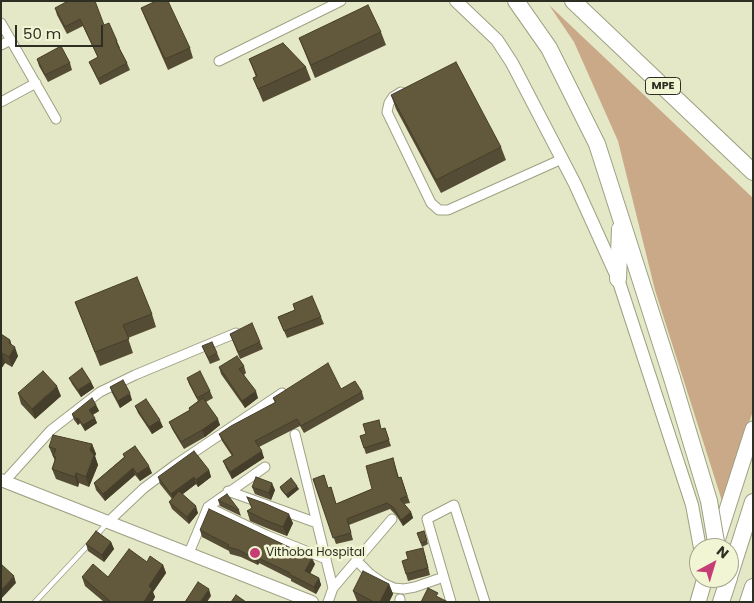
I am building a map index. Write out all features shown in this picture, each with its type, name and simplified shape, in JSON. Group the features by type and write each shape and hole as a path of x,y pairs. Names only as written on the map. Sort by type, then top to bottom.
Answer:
{"highway":[{"path":"516,1 549,48 597,144 672,378 709,501 715,538"},
{"name":"MPE","path":"573,1 753,172"},
{"path":"618,279 621,217"},
{"path":"739,546 753,502"},
{"path":"748,602 753,587"},
{"path":"719,588 720,602"},
{"path":"720,602 725,588"}],"main road":[{"path":"719,538 753,429"}],"street":[{"path":"219,60 341,1"},
{"path":"456,1 504,49 526,87 576,184 618,279 692,505 698,538"},
{"path":"1,23 56,119"},
{"path":"1,46 11,40"},
{"path":"1,102 36,83"},
{"path":"407,88 393,97 387,112 431,203 440,210 448,210 562,158"},
{"path":"236,333 135,375 100,392 51,430 3,481 312,602"},
{"path":"108,522 144,488 175,465 292,387"},
{"path":"295,434 333,588"},
{"path":"189,553 208,507 228,491 265,467"},
{"path":"228,491 317,523"},
{"path":"451,602 426,519 454,505 485,602"},
{"path":"208,507 266,535 326,559"},
{"path":"328,602 333,588 392,519"},
{"path":"356,560 370,574 394,588 415,588 438,579"}],"lane":[{"path":"35,602 108,522"}],"shaded area":[{"path":"549,5 753,198 753,411 722,501 655,290 618,141 574,42"}],"building":[{"path":"68,1 95,1 104,25 109,23 127,63 98,79 89,62 98,57 80,19 65,27 55,8"},
{"path":"156,1 168,1 190,48 165,59 141,8"},
{"path":"368,5 381,32 311,65 299,38"},
{"path":"283,43 306,67 258,89 253,78 257,76 249,59"},
{"path":"61,46 70,63 45,75 37,59"},
{"path":"456,62 501,147 436,180 391,95"},
{"path":"137,277 152,314 123,325 129,339 95,352 75,302"},
{"path":"312,296 321,317 284,331 278,317 295,310 293,304"},
{"path":"252,323 260,342 238,352 230,334"},
{"path":"1,334 10,340 9,343 15,347 9,357 1,354"},
{"path":"212,342 217,353 208,358 202,346"},
{"path":"237,356 244,366 239,369 256,391 242,401 219,367"},
{"path":"328,363 341,389 355,381 362,392 301,426 297,419 255,441 262,451 230,472 223,461 233,455 219,434 276,402 273,398"},
{"path":"82,368 91,382 78,390 69,378"},
{"path":"43,371 57,386 32,409 18,393"},
{"path":"200,371 210,391 197,398 187,378"},
{"path":"123,380 130,393 118,401 110,387"},
{"path":"92,398 96,405 89,410 95,418 83,425 72,414"},
{"path":"203,398 218,419 181,442 169,422 190,410 189,408"},
{"path":"146,399 160,420 149,427 135,406"},
{"path":"379,420 381,429 385,428 389,440 364,448 360,436 366,434 363,424"},
{"path":"53,435 92,444 90,450 94,455 86,477 76,473 75,477 52,469 56,457 53,456 56,449 49,447"},
{"path":"135,446 149,466 137,474 133,468 103,494 94,483 125,457 123,454"},
{"path":"194,451 209,470 196,480 194,477 171,494 158,477"},
{"path":"393,458 398,478 401,477 407,496 400,499 411,512 401,520 394,508 387,503 347,519 351,533 333,538 313,479 324,475 328,488 331,487 336,504 372,489 366,466"},
{"path":"256,477 272,483 269,493 252,487"},
{"path":"291,478 297,486 286,495 280,487"},
{"path":"179,491 196,506 187,517 169,502"},
{"path":"227,494 239,510 218,500"},
{"path":"247,497 289,514 283,527 247,511 252,508"},
{"path":"209,509 312,558 305,571 319,578 314,587 256,557 255,559 239,550 228,547 229,545 200,530"},
{"path":"96,531 111,542 102,555 86,544"},
{"path":"424,531 427,541 421,543 417,533"},
{"path":"423,548 428,568 406,574 402,561 408,559 406,552"},
{"path":"129,549 147,562 150,556 163,565 149,586 152,589 144,602 111,602 82,577 93,564 108,577"},
{"path":"1,564 14,576 1,590"},
{"path":"363,571 389,584 380,602 374,602 353,591"},
{"path":"198,582 209,589 200,602 185,602"},
{"path":"428,588 438,593 436,596 448,602 421,602"},
{"path":"236,595 246,602 231,602"}],"place":[{"name":"Vithoba Hospital","path":"255,553"}]}
